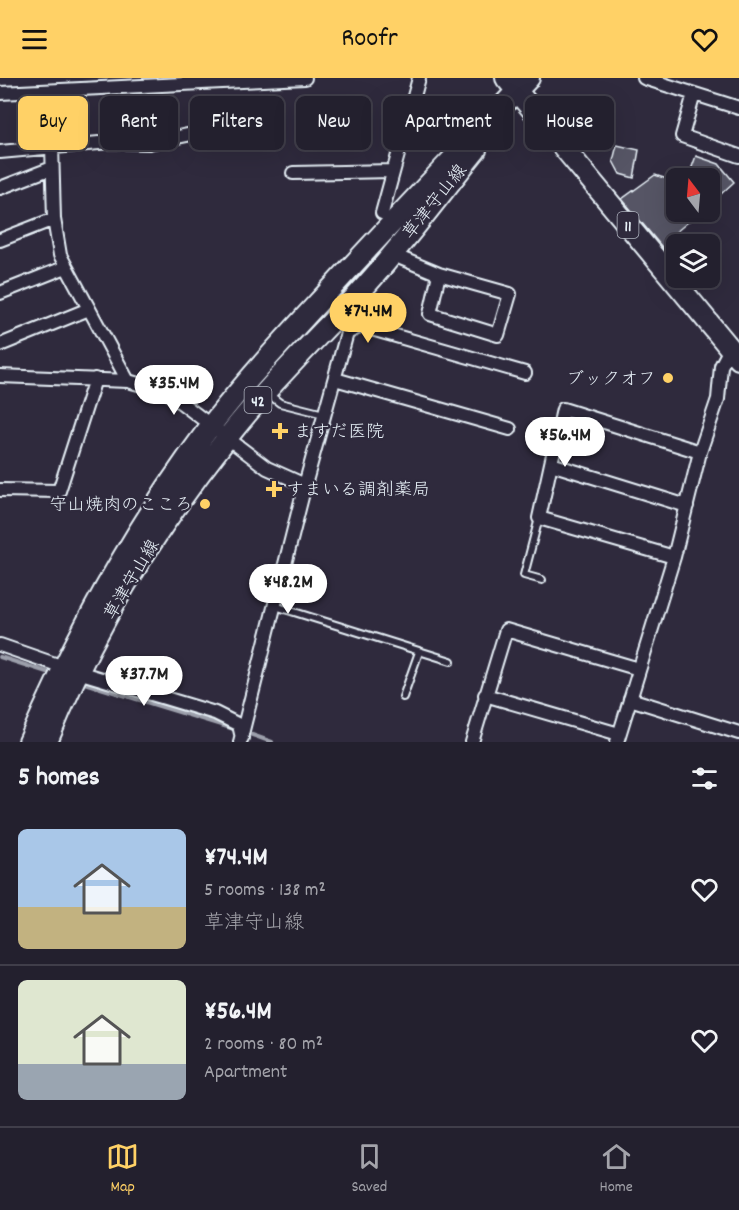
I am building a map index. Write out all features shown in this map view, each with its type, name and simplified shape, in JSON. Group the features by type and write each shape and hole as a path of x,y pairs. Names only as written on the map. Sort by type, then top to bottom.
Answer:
{"main road":[{"name":"草津守山線","path":"29,742 70,669 124,586 164,525 227,438 391,254 491,130 518,82"},
{"name":"草津守山線","path":"47,742 70,669 115,568 153,506 211,425 303,319 484,123 518,82"},
{"name":"11","path":"518,82 734,354"}],"street":[{"path":"0,93 34,86 305,78"},
{"path":"382,213 419,78"},
{"path":"644,78 739,108"},
{"path":"694,94 682,136 739,156"},
{"path":"88,143 149,143 190,134"},
{"path":"0,152 18,150"},
{"path":"52,150 57,244 66,267 128,381"},
{"path":"0,188 52,168"},
{"path":"293,173 393,171"},
{"path":"0,240 54,219"},
{"path":"391,254 439,274 510,294 498,335 430,314 439,274"},
{"path":"0,293 66,267"},
{"path":"0,345 88,309"},
{"path":"242,741 305,485 347,333 361,326 525,373"},
{"path":"486,695 618,738 674,557 700,452 718,399 721,366 734,354"},
{"path":"0,376 128,381 168,392 267,468 305,485"},
{"path":"0,490 59,491 95,379"},
{"path":"335,379 510,429"},
{"path":"674,557 539,518 563,409 700,452"},
{"path":"551,464 687,506"},
{"path":"472,742 506,630 639,669"},
{"path":"0,645 70,669 215,712 239,725 242,741"},
{"path":"630,699 739,733"}],"lane":[{"path":"266,392 280,403 324,414"},
{"path":"539,518 524,575 542,580"},
{"path":"275,606 450,661"},
{"path":"403,697 419,652"}],"building":[{"path":"617,145 639,150 634,178 620,174 613,161"},
{"path":"696,156 719,164 734,182 720,195 720,168 692,168"},
{"path":"655,175 666,179 666,222 688,222 676,232 678,234 666,234 666,252 622,199"}],"waterway":[{"path":"0,657 53,674"},
{"path":"81,682 234,729"},
{"path":"244,732 272,742"}],"place":[{"name":"ブックオフ","path":"668,378"},
{"name":"ますだ医院","path":"280,431"},
{"name":"すまいる調剤薬局","path":"274,489"},
{"name":"守山焼肉のこころ","path":"205,504"}]}
